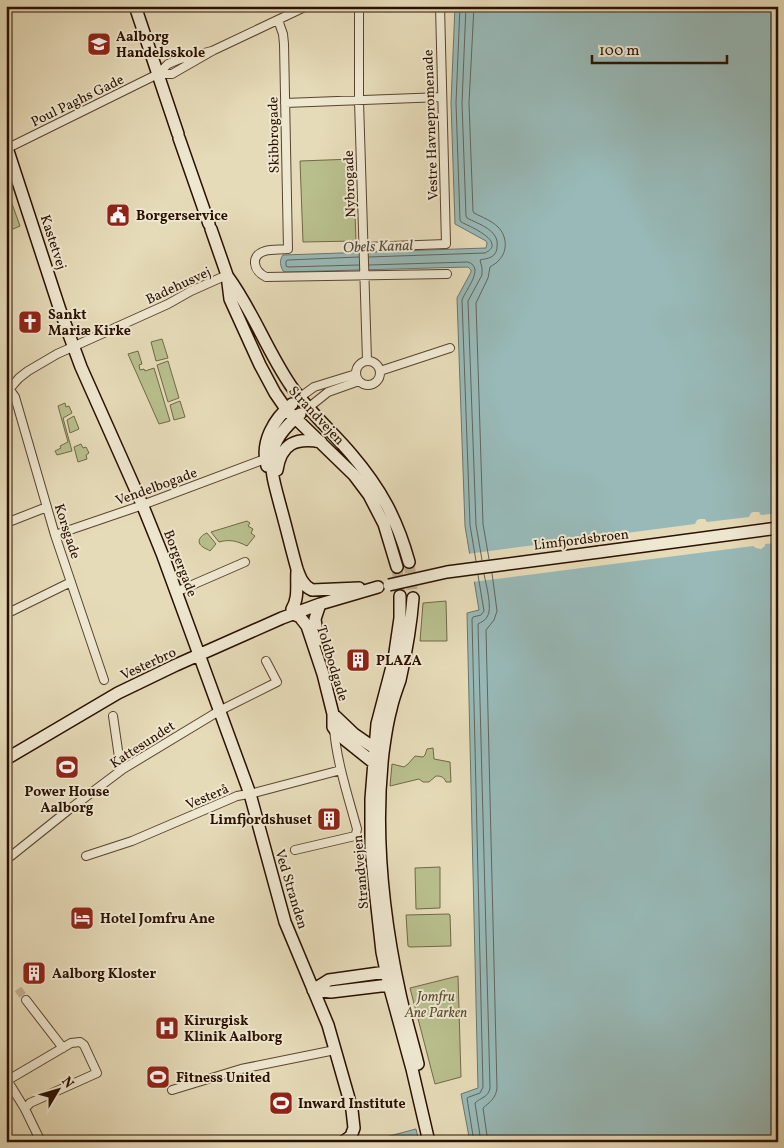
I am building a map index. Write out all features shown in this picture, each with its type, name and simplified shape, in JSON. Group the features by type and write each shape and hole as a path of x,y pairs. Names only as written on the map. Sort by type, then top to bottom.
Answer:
{"street":[{"name":"Strandvejen","path":"135,6 178,136 228,275 241,294 278,365 300,398 351,454 380,492 404,544 409,562"},
{"name":"Poul Paghs Gade","path":"7,148 158,74 172,74 212,51 307,6"},
{"name":"Nybrogade","path":"359,6 359,101 368,360"},
{"name":"Vestre Havnepromenade","path":"364,248 446,244 440,6"},
{"name":"Skibbrogade","path":"278,20 284,44 288,249 265,250 260,253 256,258 256,270 266,277 365,274"},
{"path":"285,104 442,97"},
{"name":"Kastetvej","path":"7,148 60,310 74,346"},
{"path":"365,274 447,274"},
{"name":"Strandvejen","path":"228,275 230,299 260,366 286,409 354,475 369,495 384,524 397,568"},
{"name":"Badehusvej","path":"8,391 28,371 56,354 228,275"},
{"name":"Borgergade","path":"74,346 81,367 142,504 250,794"},
{"path":"380,371 450,348"},
{"path":"368,360 376,364 380,371 378,379 371,384 363,384 358,378 356,371 359,364 368,360"},
{"path":"275,484 267,467 264,448 278,419 286,409 314,387 358,378"},
{"path":"358,378 328,392 287,425 278,439 272,454 272,465 275,484 297,569 306,586 312,590 383,586"},
{"name":"Korsgade","path":"8,391 15,398 55,535 104,680"},
{"path":"275,484 277,466 282,451 290,444 311,440 322,442"},
{"name":"Vendelbogade","path":"55,535 265,459"},
{"path":"6,523 47,507"},
{"name":"Limfjordsbroen","path":"383,586 447,572 778,528"},
{"path":"176,592 245,562"},
{"path":"293,612 297,599 297,569"},
{"path":"6,614 71,582"},
{"name":"Vesterbro","path":"293,612 383,586"},
{"name":"Vesterbro","path":"6,759 132,686 318,600 352,591 383,586"},
{"name":"Strandvejen","path":"400,596 400,618 394,659 377,724 380,848 390,978 401,998 437,1142"},
{"name":"Strandvejen","path":"413,598 408,639 399,681 374,764 371,799 372,847 381,946 429,1142"},
{"path":"320,604 315,619 323,674"},
{"name":"Toldbodgade","path":"293,612 307,626 323,674 333,714 335,742 342,770"},
{"name":"Kattesundet","path":"11,856 71,808 123,770 219,711 277,682 266,660"},
{"path":"333,714 348,729 379,751"},
{"path":"113,716 120,764 123,770"},
{"path":"333,727 339,735 374,764"},
{"name":"Vesterbro","path":"6,766 32,744"},
{"name":"Vesterå","path":"86,856 147,835 237,796 342,770"},
{"name":"Ved Stranden","path":"294,850 355,836 357,829 342,770"},
{"name":"Ved Stranden","path":"250,794 286,922 293,943 324,1014 352,1110 354,1122 352,1133 343,1142"},
{"path":"313,990 331,992 390,978"},
{"path":"26,1000 63,1048"},
{"path":"25,1109 30,1104 97,1073 84,1045 80,1042 71,1043 7,1079 42,1142"},
{"path":"172,1090 241,1069 335,1050"}],"green space":[{"path":"353,159 356,241 303,242 300,161"},
{"path":"10,198 20,226 6,232 6,199"},
{"path":"162,339 168,358 156,361 151,342"},
{"path":"138,351 142,364 139,365 140,370 144,369 145,371 154,368 170,421 159,424 128,354"},
{"path":"168,361 179,398 168,402 157,365"},
{"path":"180,401 185,417 174,420 170,405"},
{"path":"65,403 66,407 69,406 72,413 63,418 72,451 57,455 55,451 68,442 58,406"},
{"path":"74,416 79,429 70,433 67,420"},
{"path":"81,444 83,448 86,447 89,453 86,455 87,459 78,462 74,447"},
{"path":"247,521 250,523 248,526 253,529 251,533 255,536 247,546 233,541 219,542 211,532"},
{"path":"207,533 216,544 210,551 199,543 201,537"},
{"path":"446,601 447,641 420,641 423,603"},
{"path":"433,748 434,759 450,762 451,782 446,782 442,777 436,776 429,782 423,782 419,779 390,786 392,764 404,767 415,756 423,757 427,749"},
{"path":"440,867 440,908 416,909 415,868"},
{"path":"449,914 451,946 408,946 406,915"},
{"name":"Jomfru Ane Parken","path":"458,976 461,1077 435,1084 410,988"}],"water":[{"path":"455,6 778,6 778,1142 496,1142 495,1139 470,1142 461,1094 478,1088 467,613 479,610 465,526 457,298 471,270 468,267 284,272 280,264 283,255 486,248 486,241 455,224 451,103"},
{"path":"416,1129 419,1142 370,1142 370,1141"}],"pier":[{"path":"753,512 759,512 761,515 778,513 778,543 765,544 761,549 753,546 472,582 467,554 695,524 700,519 705,519 707,522 749,517"}],"tunnel":[{"path":"409,562 413,598"},
{"path":"397,567 400,596"},
{"path":"18,989 26,1000"}],"place":[{"name":"Aalborg Handelsskole","path":"99,44"},
{"name":"Borgerservice","path":"118,215"},
{"name":"Sankt Mariæ Kirke","path":"30,322"},
{"name":"PLAZA","path":"358,660"},
{"name":"Power House Aalborg","path":"67,767"},
{"name":"Limfjordshuset","path":"329,819"},
{"name":"Hotel Jomfru Ane","path":"82,918"},
{"name":"Aalborg Kloster","path":"34,973"},
{"name":"Kirurgisk Klinik Aalborg","path":"167,1028"},
{"name":"Fitness United","path":"158,1077"},
{"name":"Inward Institute","path":"281,1103"}],"water label":[{"name":"Obels Kanal","path":"378,246"}]}
